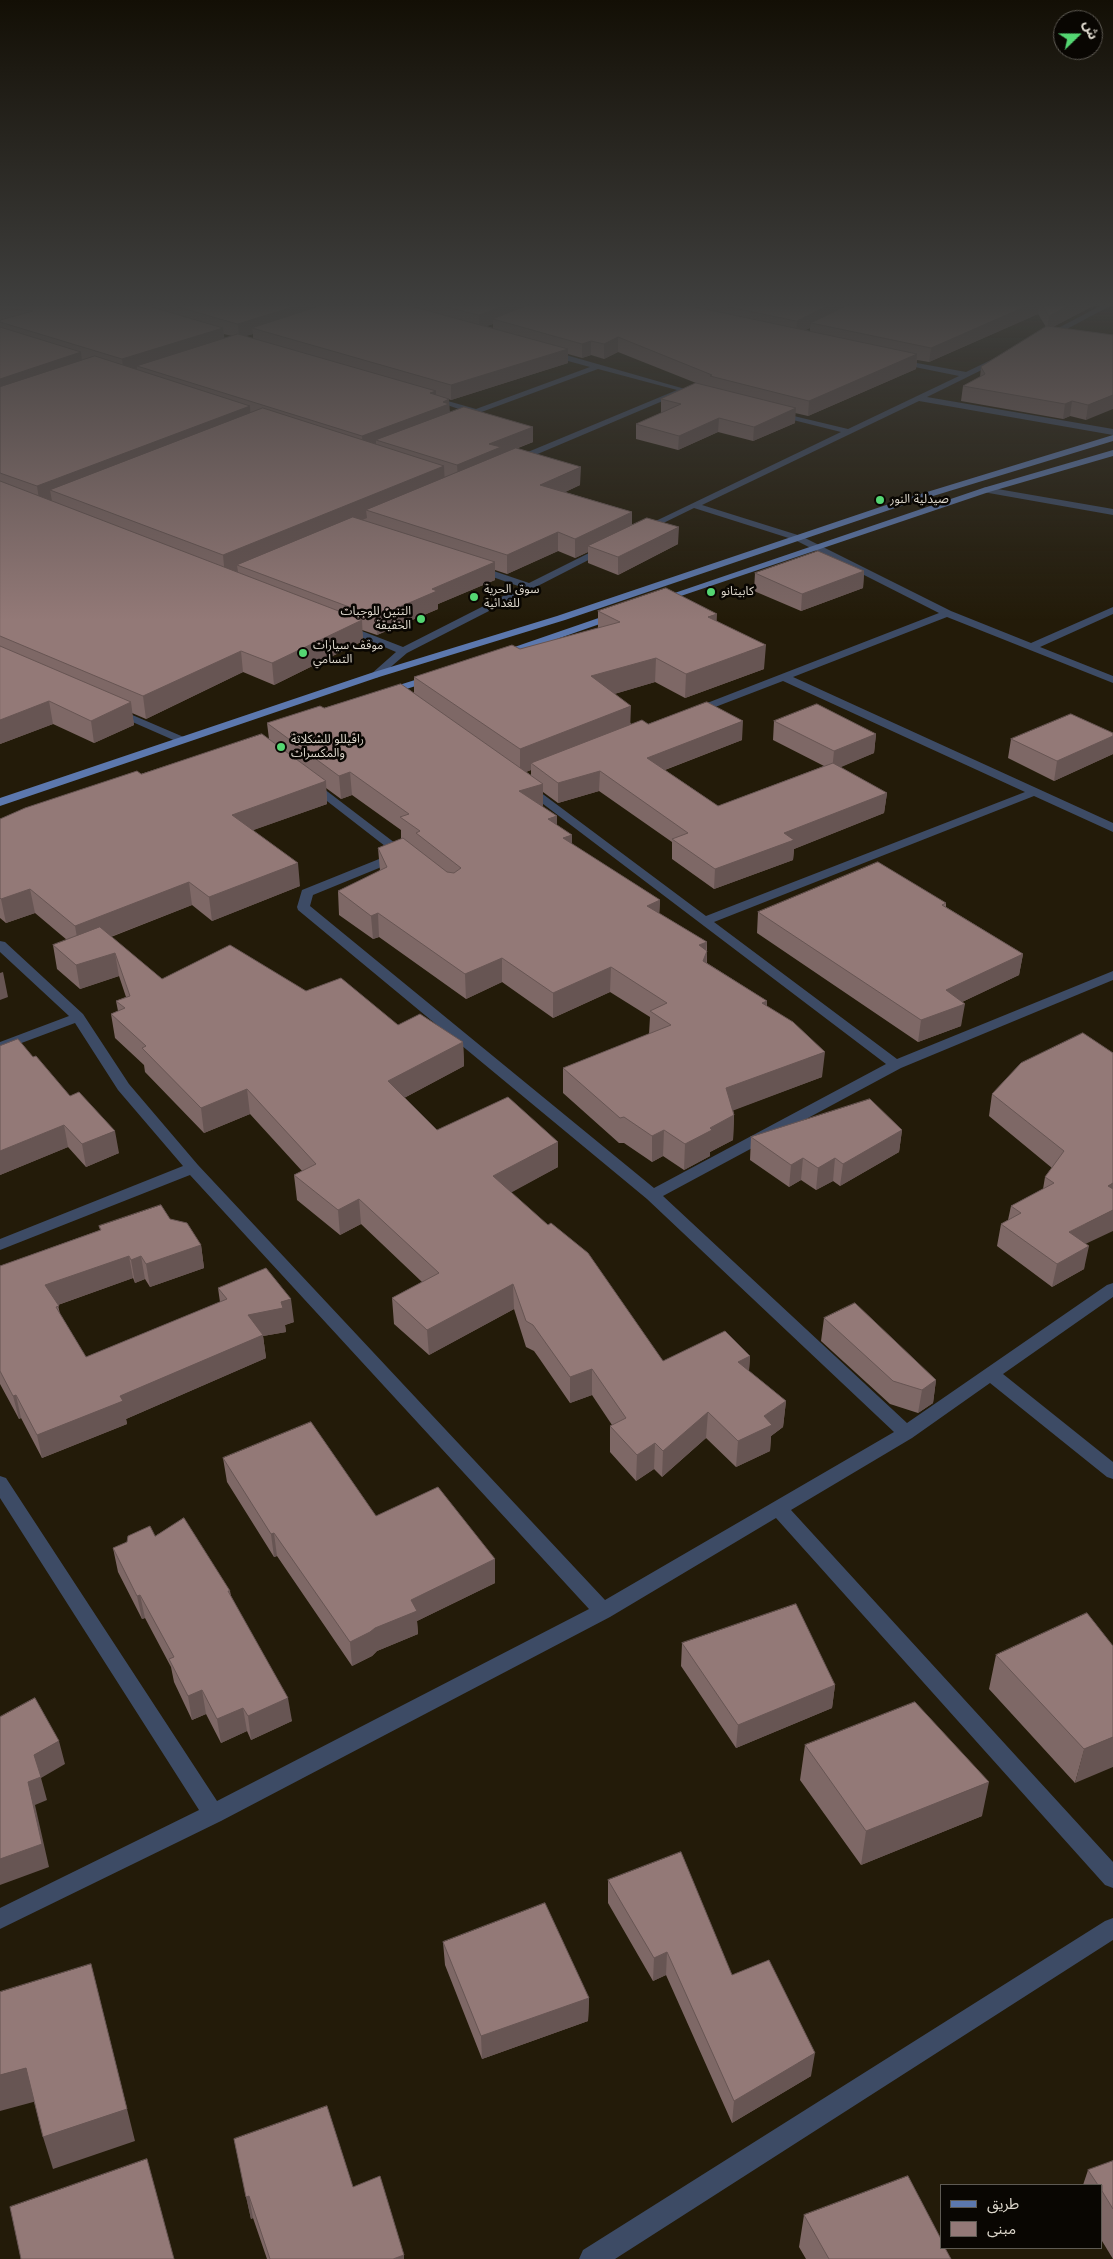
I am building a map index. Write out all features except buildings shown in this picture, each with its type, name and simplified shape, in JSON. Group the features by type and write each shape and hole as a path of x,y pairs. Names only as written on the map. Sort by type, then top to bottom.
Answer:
{"main road":[{"path":"0,802 375,675 561,618 904,502 1113,438"},
{"path":"646,604 986,490 1113,453"},
{"path":"836,525 854,534"},
{"path":"494,657 627,611"},
{"path":"372,697 446,672"}],"street":[{"path":"471,410 476,412"},
{"path":"459,418 480,410"},
{"path":"503,466 642,410"},
{"path":"632,535 891,410"},
{"path":"989,410 1113,432"},
{"path":"771,412 847,431"},
{"path":"986,490 1113,512"},
{"path":"693,505 798,538 948,613 1113,680"},
{"path":"375,675 403,651 615,543"},
{"path":"464,565 529,586"},
{"path":"1032,647 1113,610"},
{"path":"684,716 948,613"},
{"path":"338,625 403,651"},
{"path":"784,677 1113,828"},
{"path":"390,691 406,702"},
{"path":"109,708 182,740"},
{"path":"299,775 417,864"},
{"path":"528,777 519,781 896,1065"},
{"path":"704,921 1035,792"},
{"path":"402,854 307,893 303,908 652,1195 906,1434"},
{"path":"0,945 78,1017 123,1087 193,1168 603,1611"},
{"path":"652,1195 896,1065 1113,975"},
{"path":"0,1047 78,1017"},
{"path":"0,1245 193,1168"},
{"path":"0,1919 213,1814 603,1611 906,1434 1113,1289"},
{"path":"992,1375 1113,1472"},
{"path":"0,1482 213,1814"},
{"path":"778,1508 1113,1878"},
{"path":"592,2259 1113,1928"}],"place":[{"name":"صيدلية النور","path":"880,500"},
{"name":"كابيتانو","path":"711,592"},
{"name":"سوق الحرية للغدائية","path":"474,597"},
{"name":"التنين للوجبات الخفيفة","path":"421,619"},
{"name":"موقف سيارات التسامي","path":"303,653"},
{"name":"رافيللو للشكلاتة والمكسرات","path":"281,747"}]}
